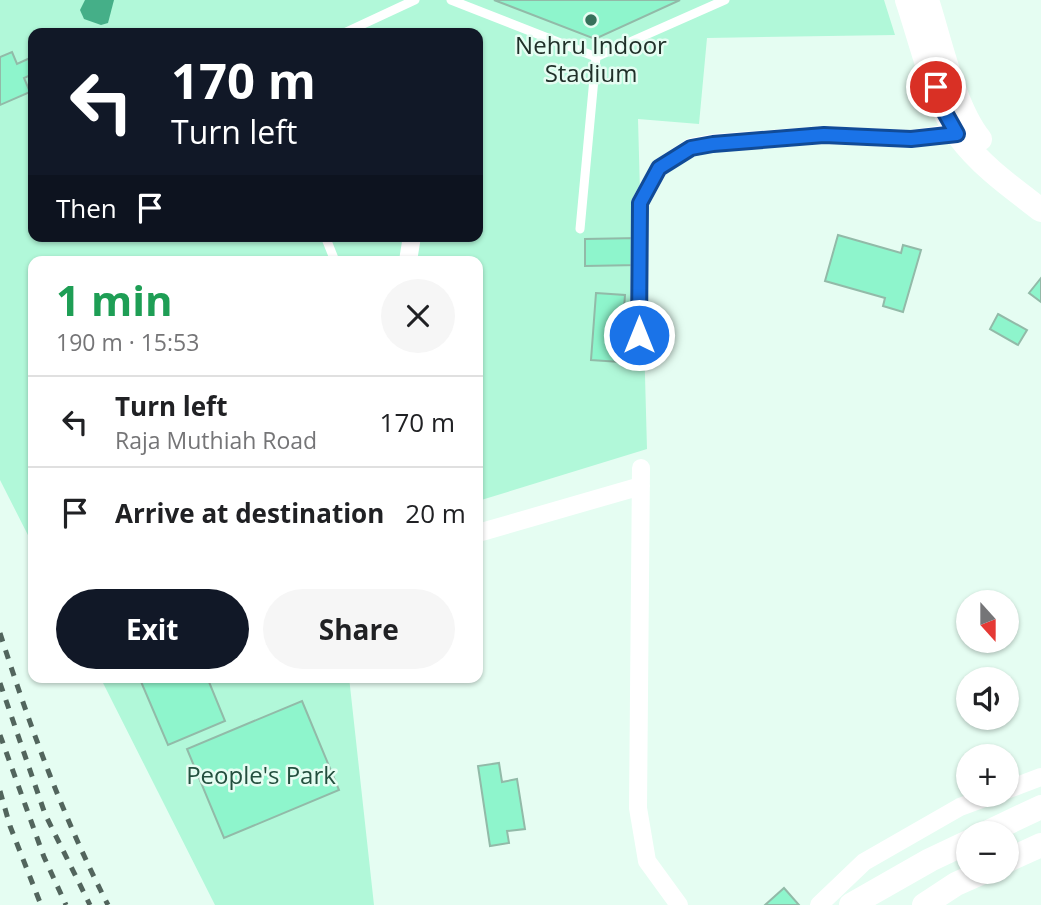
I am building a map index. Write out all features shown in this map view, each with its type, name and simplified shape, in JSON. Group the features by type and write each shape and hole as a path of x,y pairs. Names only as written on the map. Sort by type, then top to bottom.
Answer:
{"main road":[{"path":"907,0 943,109 999,162 1041,189"},
{"path":"927,0 958,96 965,131 977,158 1041,210"},
{"path":"1011,821 1041,807"},
{"path":"850,905 956,848"},
{"path":"923,905 956,884"}],"street":[{"path":"639,335 640,203 659,168 680,154 691,148 713,144 824,135 911,139 965,131"},
{"path":"483,531 641,477 638,808 647,861 679,905"},
{"path":"1019,786 1041,778"},
{"path":"819,905 864,863 960,807"}],"lane":[{"path":"355,28 415,0"},
{"path":"451,0 596,57 725,0"},
{"path":"580,229 596,57"}],"green space":[{"path":"0,0 884,0 895,35 707,38 699,124 638,119 647,449 483,499 483,256 28,256 28,535 0,480"},
{"name":"People's Park","path":"103,683 350,683 374,905 215,905"}],"shaded area":[{"path":"85,0 114,0 108,23 101,25 84,19 80,10"}],"building":[{"name":"Nehru Indoor Stadium","path":"494,0 680,0 595,39"},
{"path":"12,52 17,64 28,59 28,76 24,78 28,93 0,105 0,57"},
{"path":"838,235 901,253 903,245 921,250 903,312 883,306 885,298 825,281"},
{"path":"638,238 638,265 585,266 585,239"},
{"path":"1041,278 1041,302 1029,293"},
{"path":"596,293 625,295 620,362 591,360"},
{"path":"998,314 1027,330 1018,345 990,329"},
{"path":"142,683 209,683 225,721 168,745"},
{"path":"302,701 339,790 224,838 187,749"},
{"path":"499,763 502,782 517,779 525,829 507,831 509,843 490,846 478,766"},
{"path":"784,888 799,905 765,905"}],"railway":[{"path":"0,633 48,771 76,839 108,905"},
{"path":"0,683 45,814 90,905"},
{"path":"0,735 44,857 66,905"},
{"path":"0,791 10,826 41,905"}],"place":[{"name":"Nehru Indoor Stadium","path":"591,20"}],"route":[{"path":"639,335 640,203 659,168 691,148 713,144 824,135 911,139 957,134 943,109 936,87"}]}
